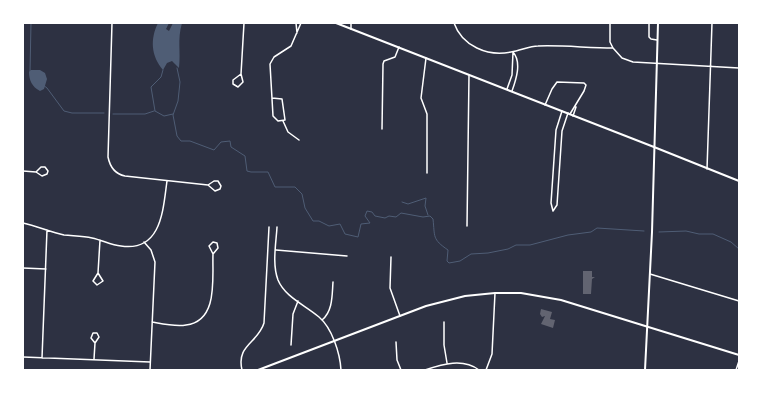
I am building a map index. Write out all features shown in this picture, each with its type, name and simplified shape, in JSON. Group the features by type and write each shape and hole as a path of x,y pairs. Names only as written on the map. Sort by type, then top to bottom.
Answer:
{"main road":[{"path":"336,23 739,181"},
{"path":"645,370 652,232 658,23"},
{"path":"258,370 400,316 453,299 495,293 521,293 550,297 739,355"}],"street":[{"path":"112,23 108,157 110,164 116,172 122,176 208,185 215,191 220,189 221,186 218,181 214,181 208,185"},
{"path":"241,74 232,80 233,84 238,87 243,82 241,74 244,23"},
{"path":"296,23 297,33"},
{"path":"283,121 278,121 273,116 270,64 274,57 292,46 301,23"},
{"path":"351,23 351,29"},
{"path":"454,23 457,32 465,41 476,48 494,53 512,52 538,46 612,48"},
{"path":"610,23 610,42 612,48 618,56 627,60 739,68"},
{"path":"649,23 649,37 657,40"},
{"path":"707,168 712,23"},
{"path":"382,129 383,64 384,61 395,57 399,47"},
{"path":"507,89 512,75 512,52"},
{"path":"512,52 516,56 518,70 512,91"},
{"path":"426,58 420,98 427,114 427,173"},
{"path":"467,226 469,75"},
{"path":"545,105 552,89 558,82 584,83 586,85 576,107 562,131 557,205 553,211 551,203 555,140 556,130 562,111"},
{"path":"272,98 278,98 284,102 286,117 283,121"},
{"path":"283,121 288,132 300,140"},
{"path":"555,140 561,140"},
{"path":"553,164 559,164"},
{"path":"23,171 36,172 42,176 47,174 48,171 45,167 41,167 36,172"},
{"path":"23,223 47,230 100,240 125,247 144,242 154,233 161,222 166,181"},
{"path":"242,370 242,354 247,345 262,329 264,323 269,227"},
{"path":"277,227 276,271 279,282 286,292 322,320 334,341 341,370"},
{"path":"42,358 47,230"},
{"path":"98,273 93,278 94,284 96,285 103,281 98,273 100,240"},
{"path":"144,242 151,250 155,262 150,370"},
{"path":"152,322 186,326 203,318 210,303 213,254 209,246 213,242 219,245 217,251 213,254"},
{"path":"276,250 347,256"},
{"path":"391,257 390,288 400,316"},
{"path":"23,268 46,269"},
{"path":"650,274 739,301"},
{"path":"322,320 327,316 330,309 333,282"},
{"path":"486,370 492,354 495,293"},
{"path":"291,345 293,314 298,301"},
{"path":"444,322 444,345 447,363"},
{"path":"94,359 95,342 99,337 97,333 93,333 91,338 95,342"},
{"path":"396,342 397,360 401,370"},
{"path":"23,357 150,362"},
{"path":"736,370 739,361"},
{"path":"425,370 447,363 462,363 479,370"}],"water":[{"path":"158,23 169,23 166,29 169,31 173,23 182,23 179,68 172,61 167,63 163,70 156,59 153,41 155,29"},
{"path":"31,70 40,70 45,73 47,79 44,89 40,91 33,85 29,75"}],"building":[{"path":"583,271 592,271 592,277 595,277 592,279 591,294 583,294"},
{"path":"541,309 552,312 550,319 555,320 553,328 541,324 545,316 542,317 540,314"}],"waterway":[{"path":"30,72 31,23"},
{"path":"177,68 180,82 178,101 173,115 177,136 181,141 190,141 214,150 221,142 230,141 231,147 245,156 247,171 268,172 275,187 295,187 302,194 305,208 313,221 319,221 329,226 340,224 345,234 358,237 361,224 370,223 365,216 367,211 372,212 375,216 385,218 389,216 396,217 401,213 423,217 430,216 433,219 435,237 439,243 448,250 447,261 449,263 460,261 471,254 488,253 508,249 516,245 530,245 568,235 591,232 597,228 644,231"},
{"path":"155,111 151,87 161,77 163,70"},
{"path":"43,85 47,88 64,111 72,113 104,113"},
{"path":"113,114 145,114 154,111"},
{"path":"155,111 164,116 173,114"},
{"path":"402,202 408,204 426,198 425,206 428,215"},
{"path":"659,232 686,231 699,234 713,234 731,242 739,249"}]}
